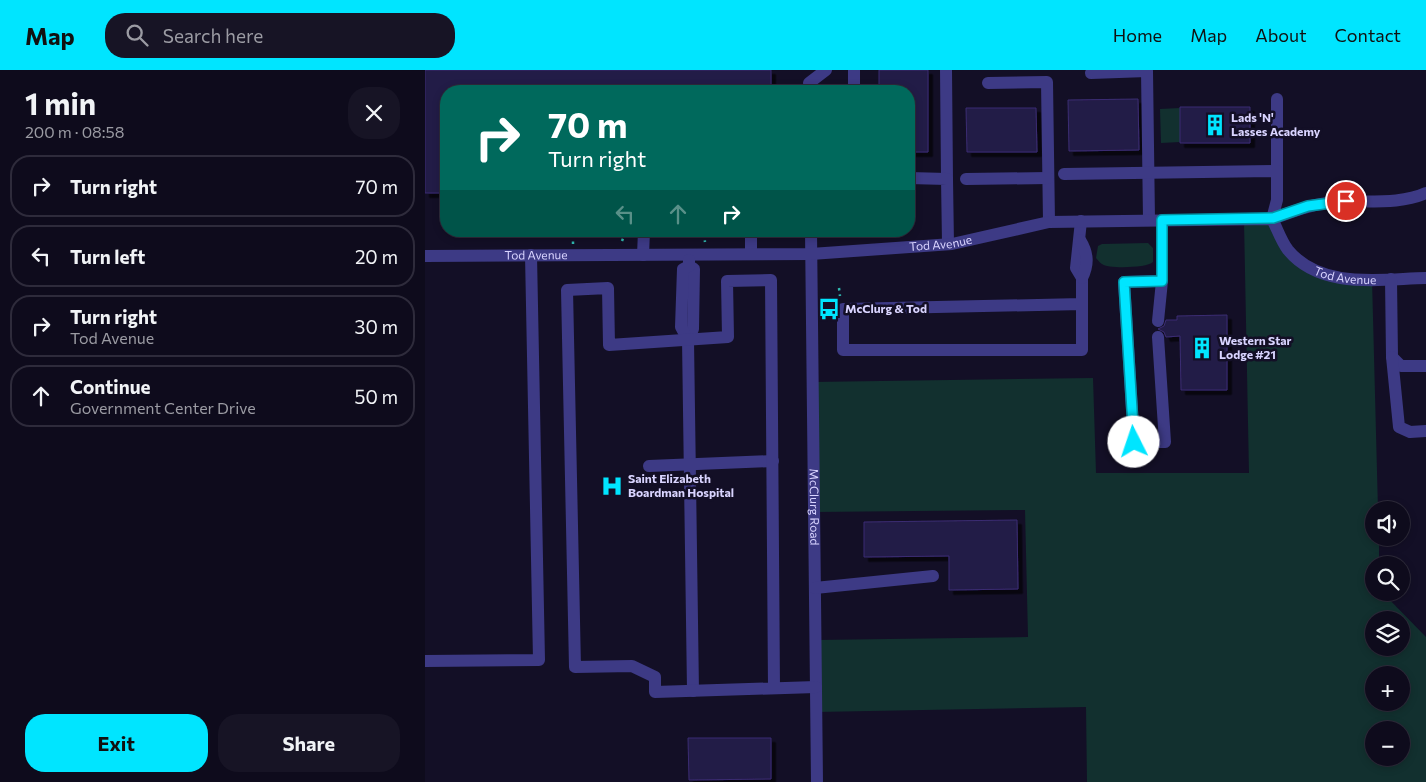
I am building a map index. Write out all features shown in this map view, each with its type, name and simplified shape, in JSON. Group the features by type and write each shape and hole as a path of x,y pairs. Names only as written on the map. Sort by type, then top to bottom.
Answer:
{"street":[{"path":"809,81 826,70"},
{"path":"854,70 854,85"},
{"path":"947,70 948,244"},
{"path":"1091,73 1147,71 1148,173 1162,281 1158,321"},
{"path":"987,83 1047,82 1049,222"},
{"path":"1273,218 1277,200 1277,99"},
{"path":"1064,174 1277,171"},
{"path":"915,178 947,179"},
{"path":"967,179 1048,178"},
{"path":"1273,218 1308,206 1335,202 1411,200 1426,193"},
{"name":"Tod Avenue","path":"425,256 643,255 689,260 751,254 811,254 948,244 1049,222 1273,218 1286,248 1294,256 1312,268 1335,278 1351,280 1426,278"},
{"path":"1081,221 1080,240 1088,252 1086,270 1082,278 1082,304 1082,350 843,350 843,309 1082,304"},
{"path":"643,255 644,237"},
{"path":"751,237 751,254"},
{"name":"McClurg Road","path":"811,237 817,782"},
{"path":"425,661 539,660 531,255"},
{"path":"689,260 683,269 681,328 689,340 693,691"},
{"path":"1391,279 1393,357 1399,427 1410,432 1426,432"},
{"path":"774,688 771,280 727,281 728,337 609,345 608,288 567,290 575,667 632,666 655,677 655,692 816,687"},
{"path":"1158,337 1165,442 1134,442 1124,282 1162,281"},
{"path":"1393,357 1401,366 1426,366"},
{"path":"649,466 773,461"},
{"path":"815,588 933,576"}],"path":[{"path":"704,237 705,244"}],"green space":[{"path":"1180,108 1180,142 1161,143 1160,109"},
{"path":"1272,219 1286,248 1312,268 1372,279 1378,501 1365,501 1365,546 1379,546 1379,556 1365,556 1365,601 1391,601 1401,611 1365,611 1365,656 1410,656 1410,621 1426,637 1426,782 1087,782 1086,707 816,712 816,640 1028,637 1025,510 814,512 813,382 1093,378 1096,473 1249,473 1244,221"},
{"path":"1148,243 1153,248 1153,262 1143,266 1106,266 1096,258 1098,246 1102,244"}],"building":[{"path":"425,70 771,70 771,85 440,85 440,193 425,193"},
{"path":"879,70 928,70 928,152 915,152 915,85 879,85"},
{"path":"1138,99 1139,150 1069,151 1068,100"},
{"name":"Lads 'N' Lasses Academy","path":"1180,107 1250,107 1250,143 1180,143"},
{"path":"966,108 1036,108 1037,152 967,152"},
{"name":"Western Star Lodge #21","path":"1227,315 1227,390 1181,390 1180,336 1166,337 1164,332 1158,329 1164,326 1166,320 1177,320 1177,316"},
{"path":"1017,520 1018,589 949,590 949,556 864,557 864,522"},
{"path":"688,738 771,738 771,779 689,780"}],"place":[{"name":"Lads 'N' Lasses Academy","path":"1215,125"},
{"name":"McClurg & Tod","path":"829,309"},
{"name":"Western Star Lodge #21","path":"1202,348"},
{"name":"Saint Elizabeth Boardman Hospital","path":"612,486"}],"route":[{"path":"1134,442 1124,282 1162,281 1162,220 1273,218 1308,206 1346,201"}]}
